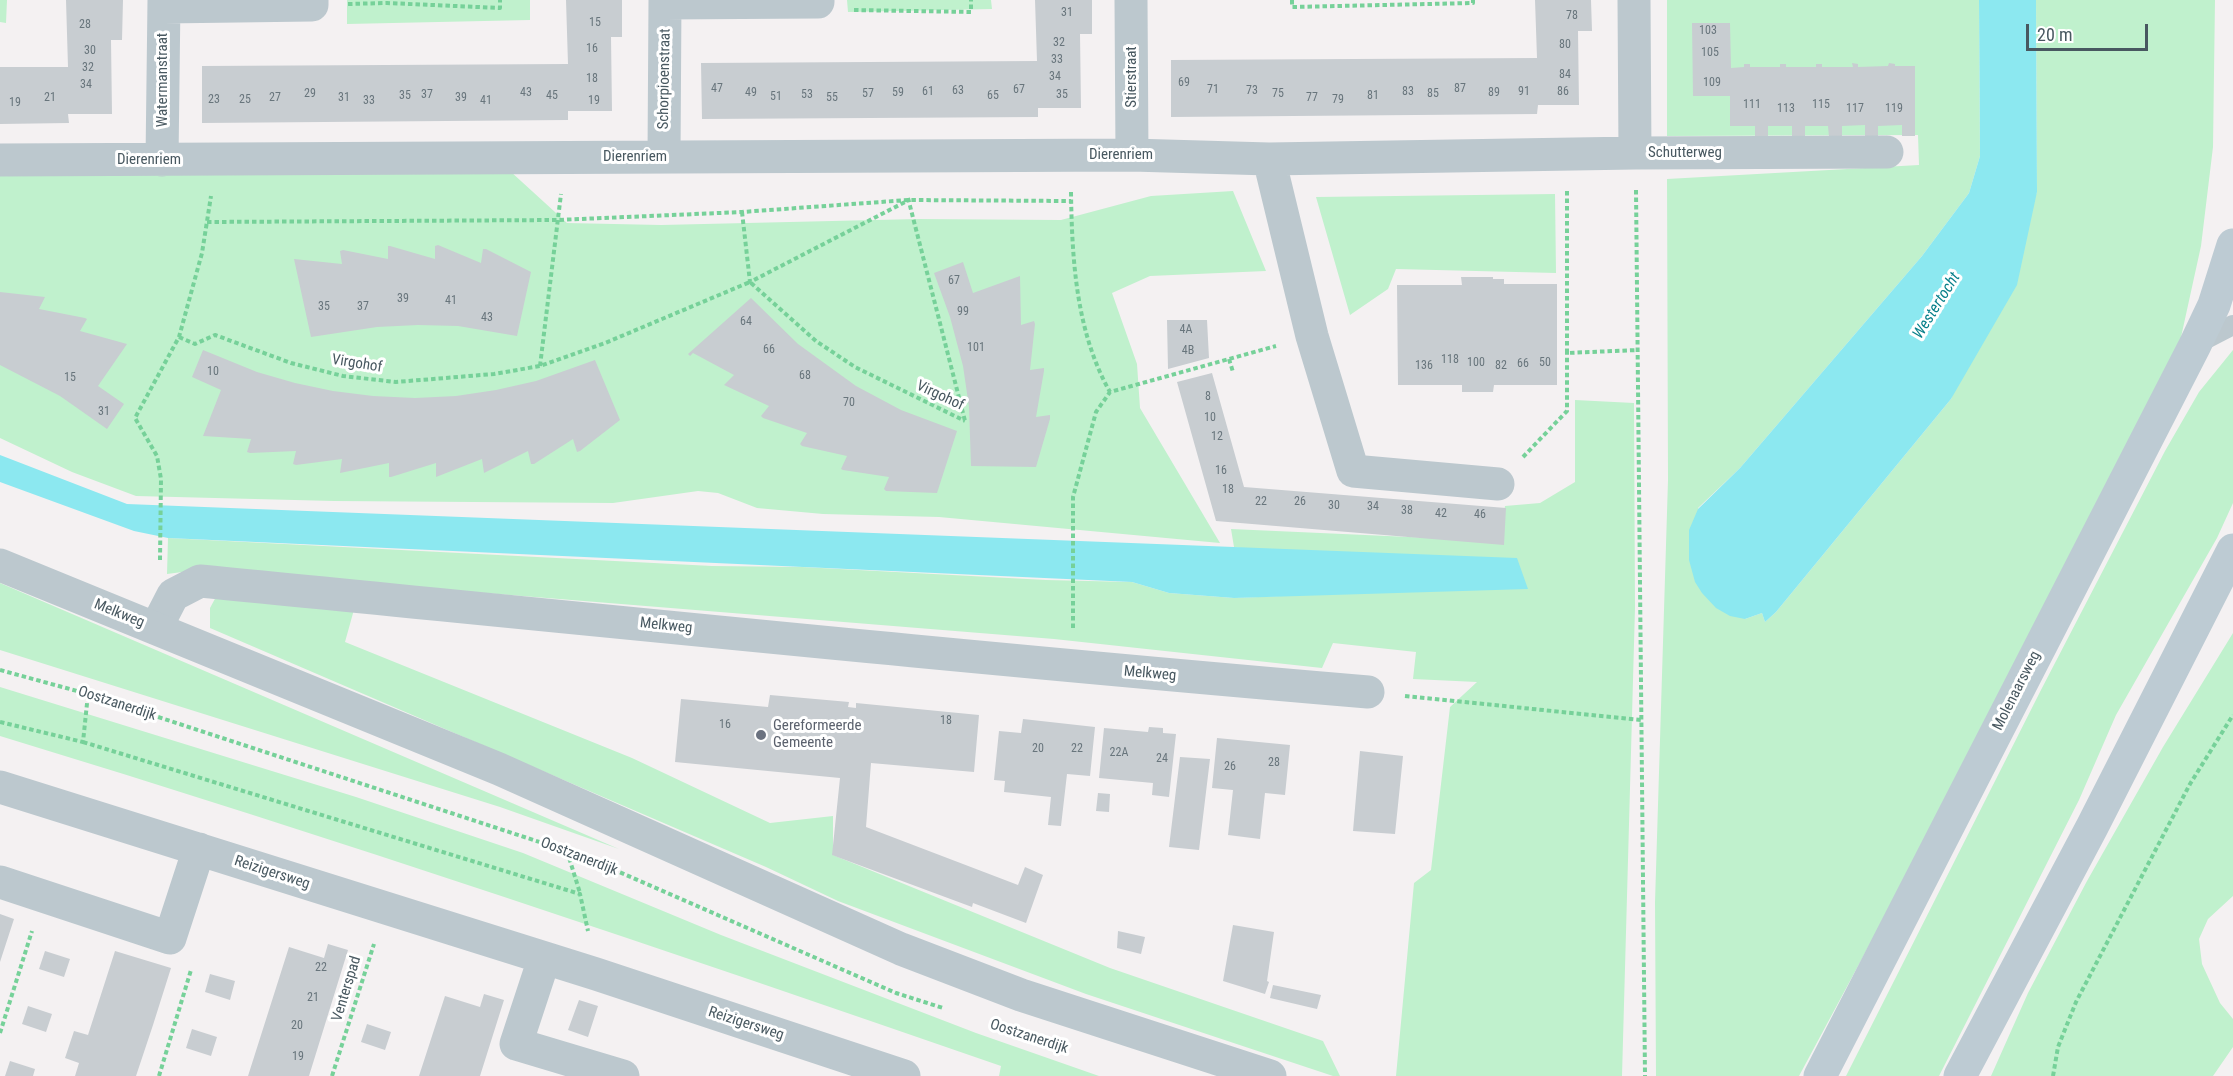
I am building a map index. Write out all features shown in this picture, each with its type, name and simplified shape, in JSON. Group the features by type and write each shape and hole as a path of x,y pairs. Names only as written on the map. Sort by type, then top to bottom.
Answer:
{"main road":[{"name":"Molenaarsweg","path":"1820,1076 2195,345 2214,305 2233,245"},
{"path":"1960,1076 2092,827 2233,550"}],"street":[{"path":"665,1 818,2 818,0"},
{"name":"Stierstraat","path":"1131,0 1132,155"},
{"name":"Schutterweg","path":"1635,0 1635,153 1887,152"},
{"name":"Schorpioenstraat","path":"664,157 665,1"},
{"path":"164,4 312,2"},
{"name":"Watermanstraat","path":"162,160 164,4"},
{"name":"Dierenriem","path":"0,160 1070,155 1269,159 1567,156 1635,153"},
{"path":"1269,159 1312,336 1353,471 1498,484"},
{"name":"Melkweg","path":"0,565 156,628 173,595 200,581 852,644 1074,668 1368,692"},
{"path":"156,628 499,769 901,950 1021,995 1270,1076"},
{"name":"Reizigersweg","path":"0,787 596,974 842,1066 904,1076"},
{"path":"0,882 170,938 199,849"},
{"path":"544,959 516,1044 623,1076"}],"lane":[{"path":"2195,345 2233,325"}],"path":[{"path":"312,2 386,1 500,8 500,0"},
{"path":"855,0 853,10 971,12 970,0"},
{"path":"1292,0 1292,7 1473,3 1473,0"},
{"path":"1635,153 1645,1076"},
{"path":"1070,155 1073,269 1091,351 1099,373 1110,392"},
{"name":"Virgohof","path":"750,282 816,341 855,367 965,421 908,200 910,156"},
{"path":"1498,484 1567,411 1567,156"},
{"path":"540,366 557,220 567,158"},
{"path":"160,562 162,479 157,456 135,418 179,337 202,253 216,160"},
{"path":"207,222 557,220 742,212 908,200 1071,201"},
{"name":"Virgohof","path":"179,337 195,344 215,335 291,363 343,376 396,382 495,374 540,366 605,343 750,282 908,200"},
{"path":"742,212 750,282"},
{"path":"1073,598 1073,497 1096,412 1110,392 1312,336"},
{"path":"1567,353 1638,350"},
{"path":"1229,359 1233,372"},
{"name":"Oostzanerdijk","path":"0,670 88,694 567,851 896,993 952,1012"},
{"path":"1368,692 1641,720"},
{"path":"84,742 88,694"},
{"path":"2053,1076 2058,1047 2076,1002 2190,784 2233,715"},
{"path":"0,722 84,742 580,894"},
{"path":"567,851 580,894 596,974"},
{"path":"0,1033 43,896"},
{"name":"Venterspad","path":"332,1076 385,909"}],"green space":[{"path":"0,0 7,0 6,23 0,22"},
{"path":"347,0 530,0 530,20 347,24"},
{"path":"847,0 991,0 992,9 848,12"},
{"path":"1667,0 1979,0 1980,156 1969,193 1922,256 1740,468 1698,508 1745,619 1762,613 1765,622 1776,612 1951,399 2037,192 2036,0 2215,0 2213,147 2201,246 2176,360 2013,677 1799,1076 1656,1076 1655,902 1668,480 1667,179 1919,165 1918,135 1667,136"},
{"path":"510,171 567,223 661,225 918,219 1061,220 1151,196 1233,191 1266,271 1150,276 1112,293 1137,364 1140,408 1220,543 939,517 823,514 757,508 718,493 698,491 613,503 334,501 136,496 72,472 0,438 0,174"},
{"path":"1555,194 1556,273 1396,269 1388,289 1350,315 1316,197"},
{"path":"2233,350 2233,503 2217,538 2116,715 2079,800 1939,1076 1846,1076 2042,688 2165,451 2199,392"},
{"path":"1575,400 1634,403 1635,608 1622,1076 1396,1076 1414,883 1431,870 1450,707 1477,682 1413,679 1416,652 1333,643 1322,668 1054,639 287,577 213,568 167,574 168,538 712,566 802,567 1046,580 1132,582 1169,593 1234,598 1493,587 1234,547 1231,529 1499,541 1505,506 1540,503 1575,482"},
{"path":"0,583 619,849 500,807 0,650"},
{"path":"217,595 355,606 345,642 632,758 770,823 833,816 833,855 1110,968 1323,1041 1340,1076 1333,1076 1086,994 838,901 766,867 210,628 210,608"},
{"path":"2233,633 2233,896 2208,919 2199,939 2202,964 2220,1003 2233,1019 2233,1047 2213,1076 1991,1076 2028,993 2087,881 2163,747"},
{"path":"0,687 356,797 523,853 721,935 976,1033 1099,1076 999,1076 1001,1066 752,980 377,855 0,736"}],"water":[{"name":"Westertocht","path":"1979,0 2036,0 2037,192 2017,285 1951,399 1776,612 1765,622 1762,613 1745,619 1730,616 1716,608 1695,582 1689,560 1689,530 1698,509 1740,468 1922,256 1969,193 1980,156"},
{"path":"0,455 127,504 1517,558 1528,589 1234,598 1169,593 1132,582 168,538 134,531 0,482"}],"building":[{"path":"66,0 123,0 122,40 111,40 112,114 68,114 69,123 0,124 0,67 68,67"},
{"path":"566,0 622,0 622,37 611,37 612,111 568,111 568,120 202,123 202,66 568,64"},
{"path":"1035,0 1092,0 1092,34 1080,34 1081,108 1038,108 1038,117 702,119 701,63 1037,61"},
{"path":"1535,0 1591,0 1592,31 1578,31 1579,105 1538,105 1537,114 1171,117 1171,60 1537,58"},
{"path":"1692,23 1730,23 1731,68 1744,67 1744,64 1750,64 1750,67 1780,67 1780,64 1786,64 1786,67 1816,67 1816,64 1822,64 1822,67 1853,67 1852,63 1858,64 1858,67 1888,66 1889,63 1895,66 1915,66 1915,136 1902,136 1902,125 1878,126 1878,137 1865,136 1865,125 1842,126 1842,137 1829,137 1828,126 1805,126 1805,137 1792,137 1792,126 1768,126 1768,137 1755,137 1755,126 1730,126 1730,96 1693,96"},
{"path":"438,245 481,263 483,249 486,249 531,272 517,336 458,326 418,325 377,327 311,337 294,259 342,264 340,251 343,250 388,259 388,246 390,246 435,259 435,246"},
{"path":"963,262 973,293 1020,276 1021,325 1034,321 1035,324 1030,370 1044,368 1036,417 1050,415 1036,467 971,466 969,407 963,366 950,317 934,273"},
{"path":"1461,277 1493,277 1493,279 1504,279 1504,284 1557,284 1557,385 1494,385 1493,392 1462,392 1462,385 1398,385 1397,285 1462,285"},
{"path":"0,292 45,297 39,309 85,318 87,319 80,331 127,344 98,386 124,404 107,429 60,396 0,365"},
{"path":"751,298 798,344 856,386 901,410 957,431 937,493 886,491 884,489 889,477 841,469 847,456 802,446 800,444 807,433 763,418 761,416 769,406 724,385 734,375 693,353 690,356 688,354"},
{"path":"1167,320 1207,320 1209,358 1168,369"},
{"path":"203,350 257,372 295,383 373,396 415,398 456,396 496,390 536,381 595,360 620,420 580,451 577,452 573,439 534,464 531,464 528,451 484,473 482,459 436,477 436,463 391,477 389,477 389,463 340,473 342,459 296,465 293,464 296,451 250,453 247,452 251,439 203,436 221,390 192,377"},
{"path":"1212,373 1244,487 1506,508 1504,545 1216,521 1177,382"},
{"path":"770,695 849,702 848,707 856,708 856,703 979,715 974,772 871,763 866,827 1018,885 1025,867 1043,875 1026,923 973,903 972,907 832,855 840,778 675,762 681,699 768,707"},
{"path":"1023,719 1095,727 1090,776 1067,774 1061,826 1048,825 1051,797 1004,792 1005,781 994,780 999,731 1021,733"},
{"path":"1149,727 1163,728 1163,733 1176,734 1169,797 1152,795 1153,783 1099,778 1104,728 1148,732"},
{"path":"1217,738 1290,745 1285,795 1265,793 1260,839 1228,835 1233,790 1212,788"},
{"path":"1360,751 1403,756 1395,834 1353,831"},
{"path":"1180,757 1210,759 1199,850 1169,847"},
{"path":"1098,793 1110,794 1109,812 1096,811"},
{"path":"0,914 14,919 0,962"},
{"path":"1233,925 1274,932 1267,981 1269,982 1265,994 1223,981"},
{"path":"1118,931 1145,937 1141,954 1117,948"},
{"path":"328,944 348,950 309,1076 248,1076 289,947 324,958"},
{"path":"45,951 70,959 64,977 39,969"},
{"path":"115,951 171,968 153,1025 136,1076 75,1076 79,1063 65,1058 74,1031 88,1035"},
{"path":"210,974 235,981 230,1000 205,992"},
{"path":"1273,985 1321,995 1317,1009 1270,998"},
{"path":"484,994 504,1000 480,1076 419,1076 445,996 480,1007"},
{"path":"579,1000 598,1006 588,1037 568,1030"},
{"path":"28,1006 52,1014 46,1032 22,1024"},
{"path":"367,1024 391,1032 385,1050 361,1042"},
{"path":"192,1029 217,1037 211,1056 186,1048"},
{"path":"10,1061 35,1069 33,1076 5,1076"}],"place":[{"name":"Gereformeerde Gemeente","path":"761,735"}]}
